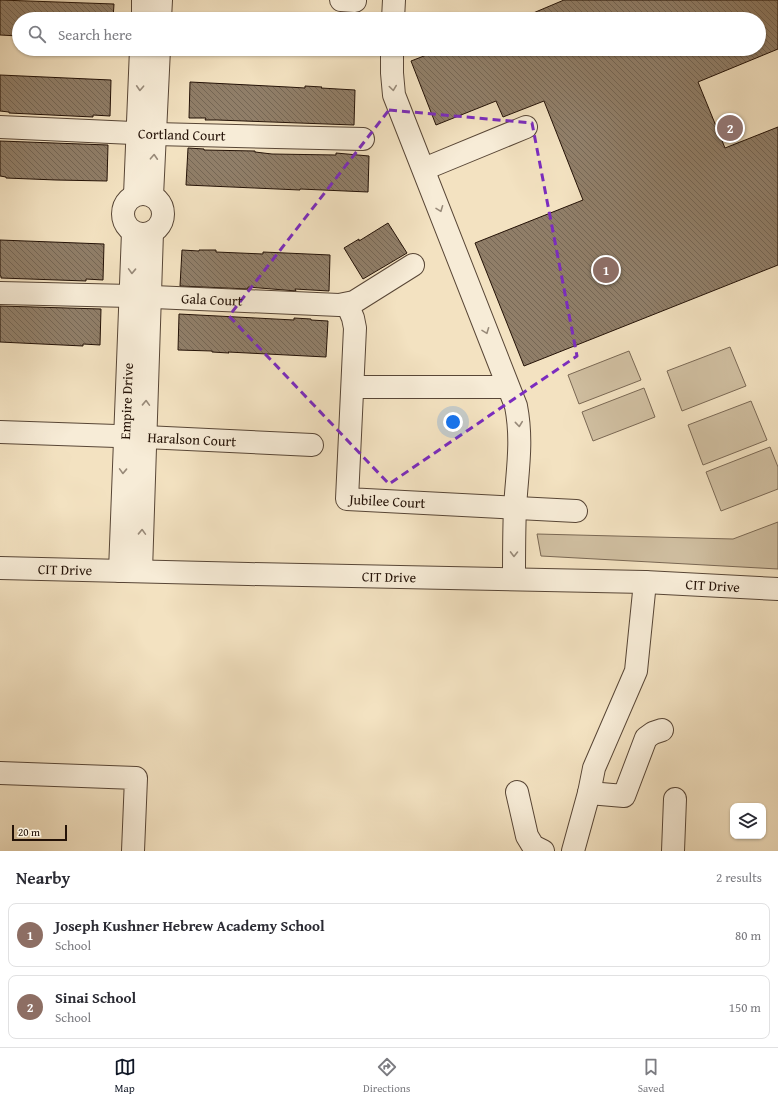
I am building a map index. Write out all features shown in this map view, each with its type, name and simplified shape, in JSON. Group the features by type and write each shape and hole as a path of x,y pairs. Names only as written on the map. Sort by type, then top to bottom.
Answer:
{"street":[{"path":"143,0 143,12"},
{"path":"160,12 161,0"},
{"path":"341,0 355,0"},
{"path":"393,12 394,0"},
{"path":"142,56 147,133"},
{"path":"144,196 147,133 158,56"},
{"path":"392,56 394,94 507,387 516,406 520,446 515,508 514,579"},
{"name":"Cortland Court","path":"0,127 363,139"},
{"path":"424,169 526,127"},
{"path":"144,196 160,203 163,210 163,216 161,223 143,232 124,223 122,216 125,204 130,198 144,196"},
{"name":"Empire Drive","path":"130,571 143,232"},
{"name":"Gala Court","path":"0,293 339,305 354,302 413,265"},
{"name":"Jubilee Court","path":"347,304 353,318 355,328 347,499 576,511"},
{"path":"352,388 507,387"},
{"name":"Haralson Court","path":"0,432 312,445"},
{"name":"CIT Drive","path":"0,568 645,582 778,589"},
{"path":"573,851 589,793 594,768 636,671 645,582"},
{"path":"589,793 624,796 646,738 653,732 662,730"},
{"path":"0,773 136,778 133,851"},
{"path":"517,792 527,836 533,846 543,851"},
{"path":"673,851 675,799"}],"highlighted area":[{"path":"389,110 532,123 577,356 389,484 229,316"}],"shaded area":[{"path":"730,347 746,386 682,411 667,371"},
{"path":"629,351 641,380 579,404 568,375"},
{"path":"644,388 655,417 593,441 582,412"},
{"path":"751,401 767,440 703,465 688,425"},
{"path":"770,447 778,467 778,489 721,511 706,472"},
{"path":"778,522 778,569 541,556 537,534 733,539"}],"building":[{"path":"0,0 114,4 113,12 12,12 12,36 0,35"},
{"path":"564,0 778,0 778,49 766,54 766,12 536,12"},
{"path":"424,56 761,56 698,82 725,148 778,127 778,265 524,366 475,243 583,200 544,101 503,117 496,101 436,125 411,61"},
{"path":"0,75 111,80 110,116 93,115 93,117 9,113 0,111"},
{"path":"190,82 305,88 305,86 355,90 354,125 205,120 206,118 189,118"},
{"path":"0,141 108,145 107,181 6,178 0,176"},
{"path":"188,148 204,150 255,151 272,154 336,155 336,153 369,156 368,192 186,185"},
{"path":"388,223 407,253 363,279 344,248 359,239 359,241"},
{"path":"0,240 104,244 103,280 86,279 86,281 1,278"},
{"path":"182,250 216,250 216,252 263,254 263,252 330,255 329,291 295,289 296,291 248,287 248,289 180,286"},
{"path":"0,306 101,309 100,345 83,344 83,346 0,342"},
{"path":"179,314 294,320 294,318 328,321 326,357 178,350"}],"place":[{"name":"Sinai School","path":"730,128"},
{"name":"Joseph Kushner Hebrew Academy School","path":"606,270"}]}
